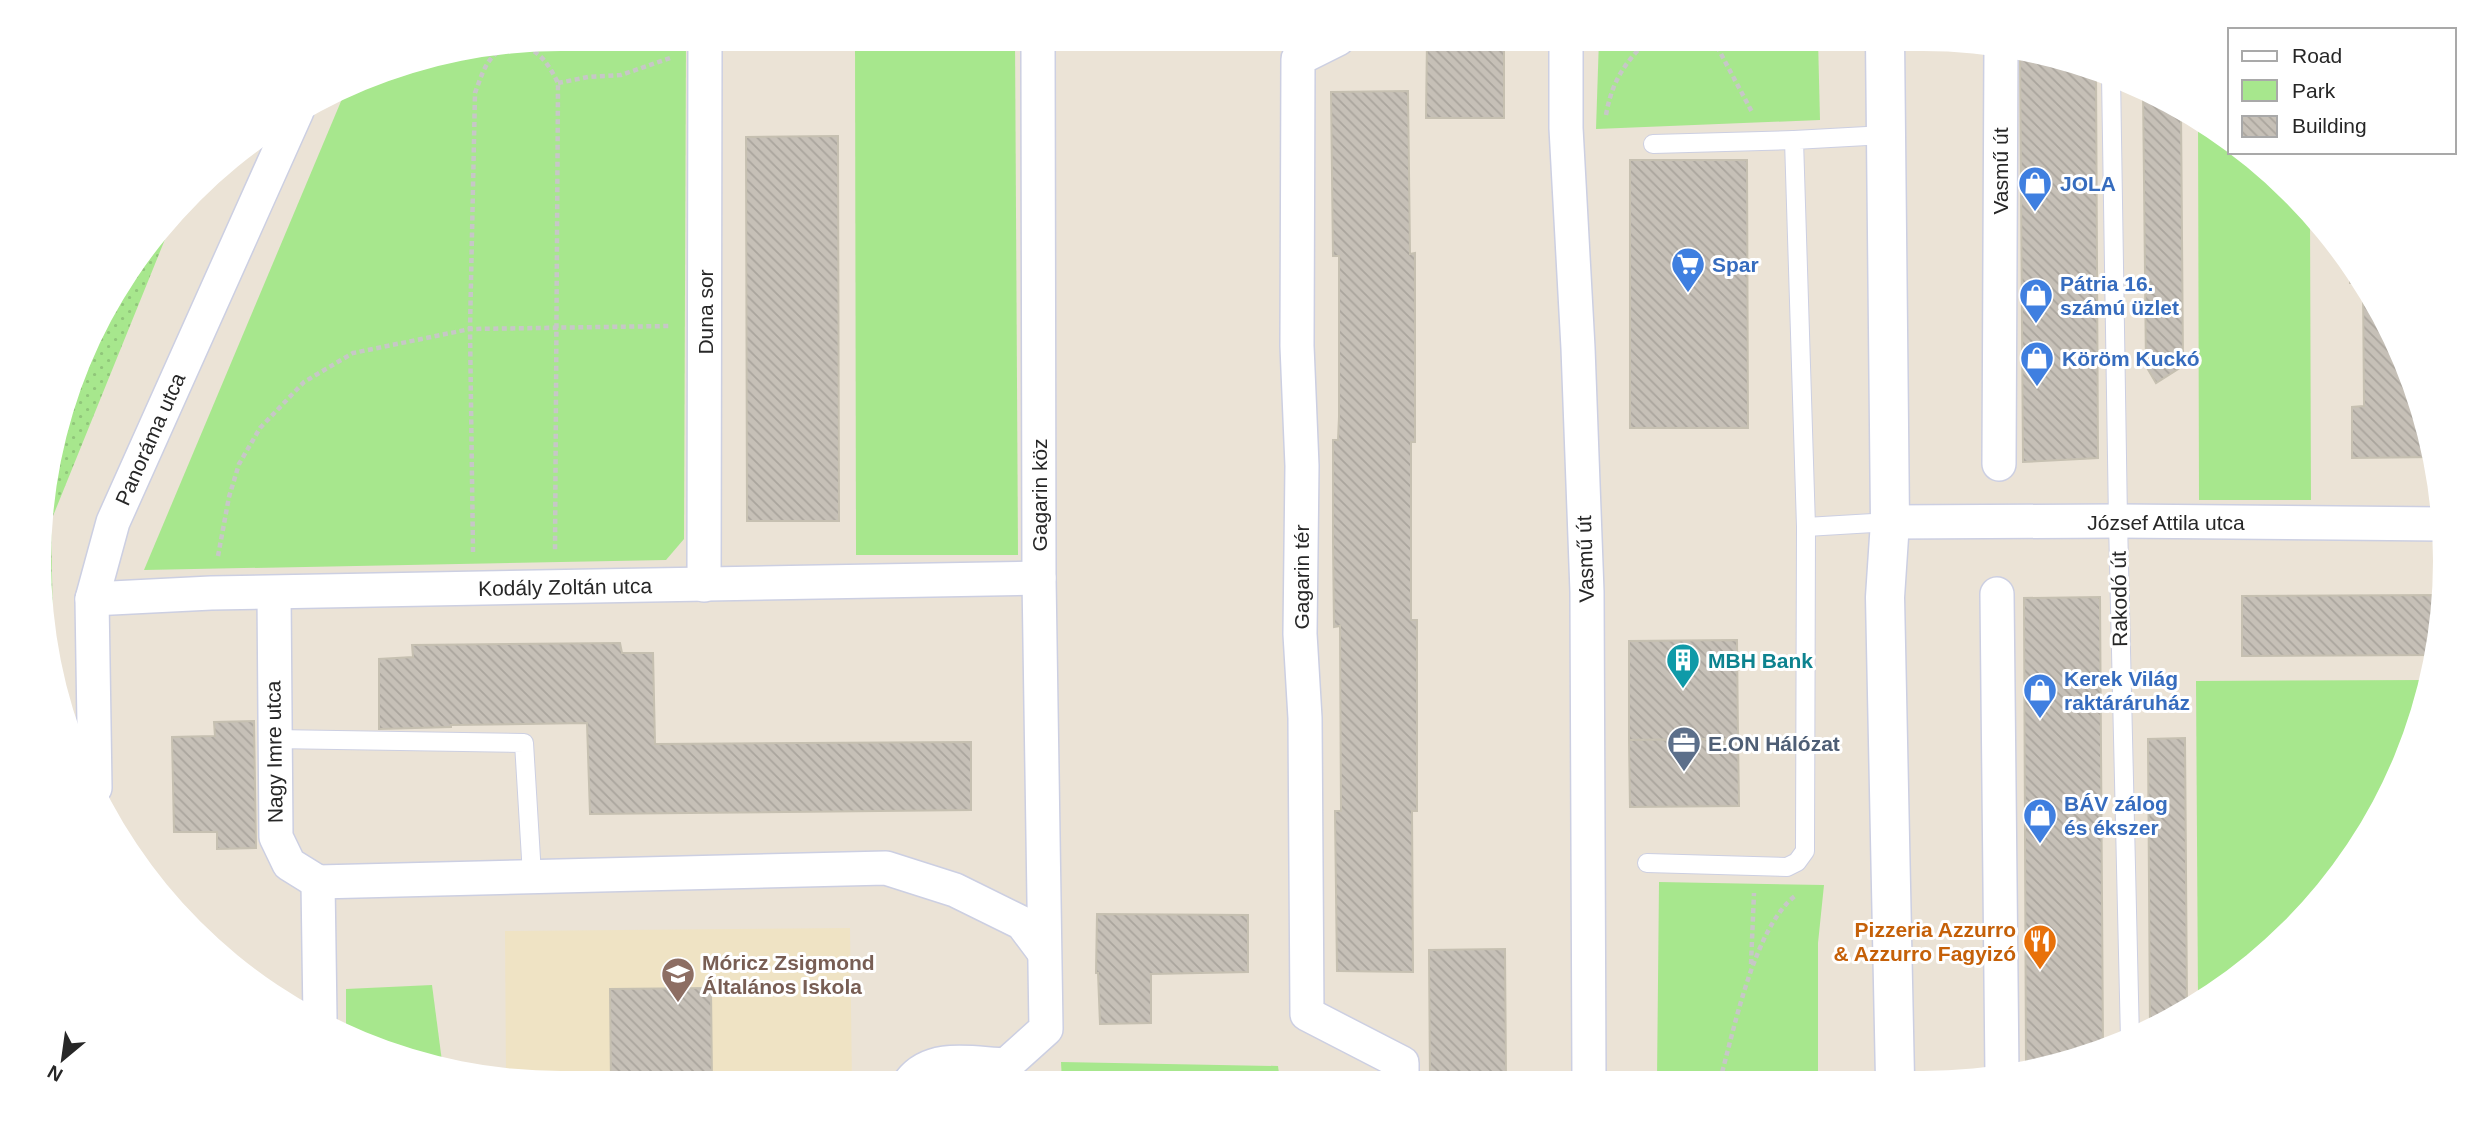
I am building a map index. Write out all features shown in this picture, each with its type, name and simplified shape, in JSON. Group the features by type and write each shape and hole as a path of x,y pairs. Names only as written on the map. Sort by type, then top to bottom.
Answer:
{"street":[{"name":"Duna sor","path":"704,584 705,51"},
{"name":"Gagarin köz","path":"1038,51 1039,578 1044,951"},
{"name":"Gagarin tér","path":"1313,51 1298,59 1297,346 1302,466 1301,660 1305,718 1307,1014 1402,1063 1402,1071"},
{"name":"Vasmű út","path":"1566,51 1566,128 1587,592 1589,1071"},
{"path":"1885,51 1890,522 1885,597 1895,1071"},
{"name":"Vasmű út","path":"1999,464 2001,57"},
{"name":"Panoráma utca","path":"96,769 92,599 113,522 288,130"},
{"name":"József Attila utca","path":"1890,522 2432,524"},
{"name":"Kodály Zoltán utca","path":"92,599 211,593 1039,578"},
{"name":"Nagy Imre utca","path":"274,593 276,837 289,864 318,882"},
{"path":"1997,594 2002,1065"},
{"path":"320,1011 318,882 886,868 956,890 1021,923 1044,951 1046,1029 1009,1071"},
{"path":"918,1071 941,1062 990,1071"}],"lane":[{"name":"Rakodó út","path":"2111,87 2130,1027"},
{"path":"1653,144 1885,135"},
{"path":"1647,863 1787,867 1797,862 1805,851 1806,527 1794,140"},
{"path":"1806,527 1890,522"},
{"path":"274,739 524,743 532,875"}],"path":[{"path":"1720,51 1758,122"},
{"path":"537,52 550,67 558,82 555,561"},
{"path":"473,564 470,329 475,93 482,73 496,55"},
{"path":"558,82 621,75 673,57"},
{"path":"211,593 229,497 239,464 260,428 304,382 353,353 470,329 705,326"},
{"path":"1751,969 1754,886"},
{"path":"1723,1071 1751,969 1772,924 1789,901 1798,894"}],"shaded area":[{"name":"Móricz Zsigmond Általános Iskola","path":"850,928 852,1071 561,1071 506,1068 505,931"}],"green space":[{"path":"561,51 686,51 684,539 666,560 144,570 341,100 429,68 494,55"},
{"path":"855,51 1015,51 1018,555 856,555"},
{"path":"1599,51 1818,51 1820,120 1596,129"},
{"path":"2198,132 2259,177 2310,229 2311,500 2199,500"},
{"path":"165,239 53,516 68,429 90,366 119,306"},
{"path":"2419,680 2406,725 2381,787 2328,872 2284,922 2259,945 2198,990 2196,681"},
{"path":"1659,882 1824,885 1818,943 1818,1071 1657,1071"},
{"path":"432,985 441,1057 397,1044 346,1024 346,989"},
{"path":"1061,1062 1278,1066 1279,1071 1061,1071"}],"building":[{"path":"1427,51 1504,51 1504,118 1426,118"},
{"path":"2020,60 2096,82 2098,458 2023,462"},
{"path":"1408,91 1410,254 1415,253 1411,620 1417,620 1417,811 1412,811 1413,972 1337,971 1335,811 1341,811 1340,626 1334,627 1333,440 1338,440 1339,417 1339,256 1333,256 1331,92"},
{"path":"2143,101 2181,121 2183,366 2156,383 2146,366"},
{"path":"838,136 839,521 747,521 746,137"},
{"name":"Spar","path":"1630,160 1747,160 1748,428 1630,428"},
{"path":"2363,303 2381,335 2406,397 2422,457 2352,458 2352,407 2364,406"},
{"path":"2432,595 2424,655 2242,656 2242,596"},
{"path":"2100,597 2103,1038 2026,1060 2024,598"},
{"name":"MBH Bank","path":"1737,640 1738,739 1629,740 1629,641"},
{"path":"620,643 622,653 653,653 655,744 971,742 971,810 590,814 587,723 379,729 379,659 413,657 412,645"},
{"path":"254,721 256,848 217,849 217,832 174,832 172,737 215,736 214,722"},
{"path":"2185,738 2187,997 2150,1018 2148,739"},
{"name":"E.ON Hálózat","path":"1738,739 1739,806 1630,807 1629,740"},
{"path":"1097,914 1248,915 1248,972 1151,974 1151,1023 1100,1024 1096,973"},
{"path":"1505,949 1506,1071 1430,1071 1429,950"},
{"path":"711,988 712,1071 611,1071 610,989"}],"place":[{"name":"JOLA","path":"2035,213"},
{"name":"Spar","path":"1688,294"},
{"name":"Pátria 16. számú üzlet","path":"2036,325"},
{"name":"Köröm Kuckó","path":"2037,388"},
{"name":"MBH Bank","path":"1683,690"},
{"name":"Kerek Világ raktáráruház","path":"2040,720"},
{"name":"E.ON Hálózat","path":"1684,773"},
{"name":"BÁV zálog és ékszer","path":"2040,845"},
{"name":"Pizzeria Azzurro & Azzurro Fagyizó","path":"2040,971"},
{"name":"Móricz Zsigmond Általános Iskola","path":"678,1004"}]}
